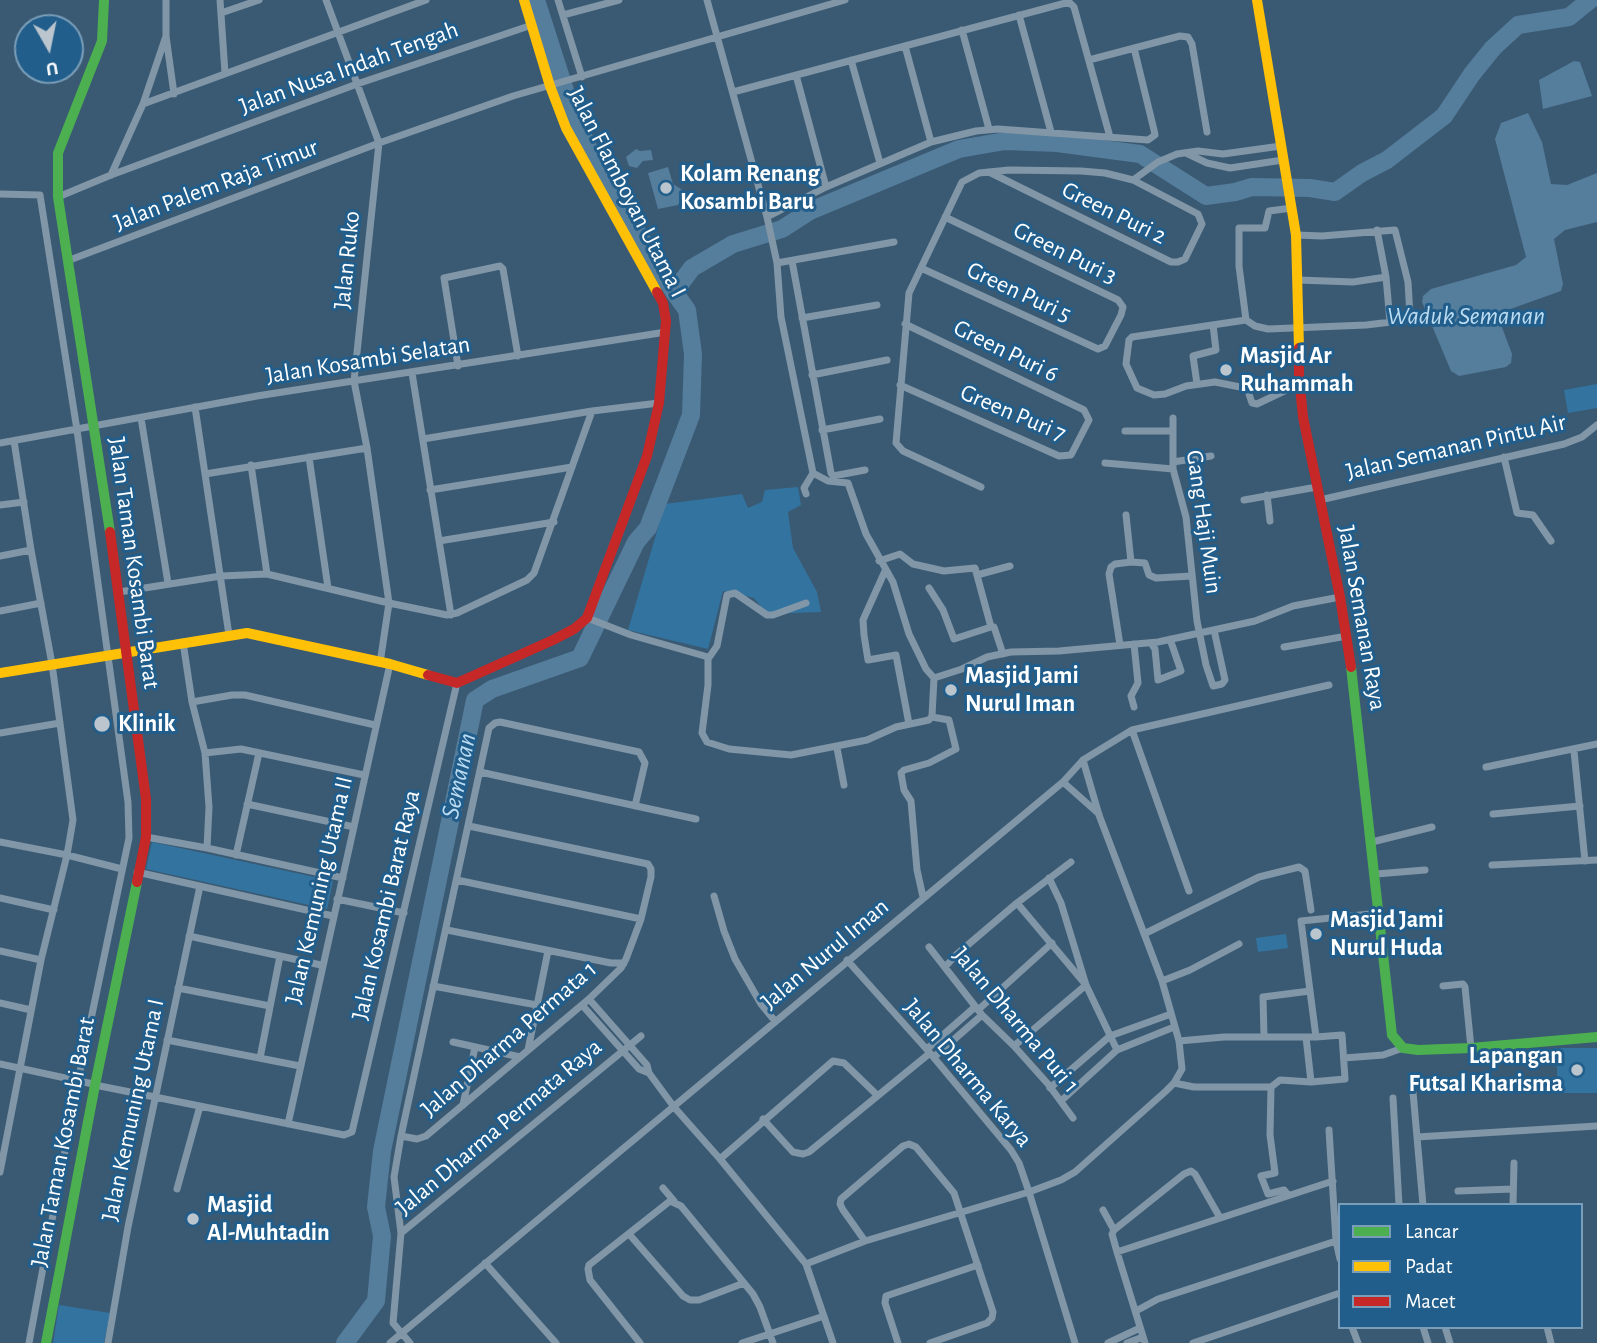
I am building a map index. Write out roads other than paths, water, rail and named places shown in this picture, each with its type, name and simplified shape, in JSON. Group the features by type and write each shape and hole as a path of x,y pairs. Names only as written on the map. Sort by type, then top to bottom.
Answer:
{"street":[{"name":"Jalan Taman Kosambi Barat","path":"29,1343 129,838 118,654 119,592 66,262 56,170 58,153 102,41 105,23 104,0"},
{"path":"166,0 166,36 174,94"},
{"path":"220,0 225,74"},
{"path":"221,13 259,0"},
{"path":"326,0 379,143"},
{"path":"143,104 426,0"},
{"name":"Jalan Flamboyan Utama I","path":"524,0 566,128 663,303 666,332 659,403 647,456 588,619"},
{"path":"558,0 579,78"},
{"path":"563,15 619,0"},
{"path":"707,0 777,263 781,317 813,473 804,488 806,494"},
{"name":"Jalan Palem Raja Timur","path":"66,262 379,143 513,96 845,0"},
{"name":"Jalan Semanan Raya","path":"1257,0 1296,236 1300,328 1299,384 1303,417 1347,636 1376,874 1389,1024 1392,1035 1403,1048"},
{"path":"733,92 1071,2 1110,137"},
{"path":"1019,15 1051,132"},
{"name":"Jalan Nusa Indah Tengah","path":"58,197 357,84 532,24"},
{"path":"962,30 989,129"},
{"path":"111,175 143,104 166,36"},
{"path":"1089,60 1180,36 1188,37 1192,44 1207,132"},
{"path":"905,46 932,142"},
{"path":"767,220 826,187 880,163 932,142 989,129 1148,140 1155,135 1134,48"},
{"path":"852,60 880,163"},
{"path":"796,75 826,187"},
{"name":"Jalan Ruko","path":"367,447 354,382 379,143"},
{"path":"981,487 903,451 898,447 896,439 909,293 962,183 972,175 989,172 1081,171 1105,173 1133,180 1168,156 1186,153 1238,153 1281,146"},
{"path":"1186,153 1218,167 1241,167 1283,160"},
{"path":"1238,153 1241,167"},
{"name":"Green Puri 2","path":"989,172 1171,262 1185,259 1201,228 1202,220 1198,214 1133,180"},
{"name":"Jalan Taman Kosambi Barat","path":"0,194 40,195 78,430 146,799 146,837 94,1084 46,1343"},
{"path":"1246,320 1238,258 1239,228 1265,228 1269,211 1292,208"},
{"name":"Green Puri 3","path":"945,217 1118,300 1123,307 1121,315 1107,343 1101,348"},
{"path":"1296,236 1391,229 1396,232 1408,282 1408,320 1366,326 1300,328 1259,327 1246,320 1213,325 1130,338 1126,364 1137,388 1154,395 1215,382 1245,388 1252,403 1257,404 1299,384"},
{"path":"1377,230 1386,277 1390,322"},
{"path":"777,263 894,242"},
{"path":"792,261 832,475 865,470"},
{"path":"458,366 445,277 500,266 503,269 518,356"},
{"name":"Green Puri 5","path":"921,268 1094,348 1101,348"},
{"path":"1298,280 1353,282 1386,277"},
{"path":"802,318 877,305"},
{"name":"Green Puri 6","path":"905,324 1084,410 1088,416"},
{"path":"1197,384 1193,356 1216,350 1213,325"},
{"name":"Jalan Kosambi Selatan","path":"0,443 93,429 195,407 666,332"},
{"path":"812,374 887,360"},
{"path":"412,373 451,615"},
{"name":"Green Puri 7","path":"900,385 1063,457 1074,451 1088,416"},
{"path":"423,439 659,403"},
{"path":"195,407 229,635"},
{"path":"119,592 221,576 267,574 451,615 531,577 554,522 593,411"},
{"path":"141,418 168,583"},
{"name":"Gang Haji Muin","path":"1173,418 1173,466 1186,517 1198,621 1208,674 1213,686 1217,686 1225,680 1214,630"},
{"path":"822,430 880,419"},
{"name":"Jalan Semanan Pintu Air","path":"1320,500 1574,441 1597,425"},
{"path":"1125,431 1173,431"},
{"path":"0,1172 4,1128 67,855 73,811 52,664 14,441"},
{"path":"205,474 367,447"},
{"name":"Jalan Kemuning Utama II","path":"288,1124 321,965 354,827 385,663 389,603 367,447"},
{"path":"1104,463 1173,466 1210,456"},
{"path":"309,457 328,588"},
{"path":"1504,457 1517,513 1533,515 1551,541"},
{"path":"251,466 267,574"},
{"path":"430,490 572,467"},
{"path":"813,473 828,481 848,483 866,534 893,582 909,634 926,669 934,678 932,717"},
{"path":"1244,500 1317,487"},
{"path":"1267,495 1270,521"},
{"path":"0,505 24,502"},
{"path":"1126,515 1131,562"},
{"path":"439,541 554,522"},
{"path":"0,556 31,550"},
{"path":"879,561 900,554 913,564 944,571 974,568 991,627 994,628 1003,654"},
{"path":"1120,645 1109,574 1111,567 1115,564 1144,562 1149,575 1156,578 1192,576"},
{"path":"976,575 1010,566"},
{"path":"885,571 863,620 864,635 868,660 896,655 909,724"},
{"path":"929,588 943,610 954,639 991,627"},
{"path":"806,603 767,615 735,593 727,595 717,646 708,659 702,733 707,742 729,749 791,755 867,740 887,730 932,717 949,720 956,749 901,773 904,790 911,802 917,870 923,897"},
{"path":"934,678 987,657 1151,643 1255,621 1293,606 1340,597"},
{"path":"0,611 41,603"},
{"path":"0,673 229,635 258,634 385,663 457,683 553,640 588,619 631,635 702,654 708,659"},
{"path":"1284,647 1347,636"},
{"path":"1151,643 1155,649 1157,679 1167,678 1181,671 1170,639"},
{"path":"183,642 192,702 205,753 209,807 207,848"},
{"path":"1134,644 1138,683 1130,695 1134,707"},
{"name":"Jalan Kosambi Barat Raya","path":"288,1124 344,1135 353,1129 457,683"},
{"name":"Jalan Nurul Iman","path":"390,1343 1063,782 1083,760 1132,730 1329,685"},
{"path":"192,702 245,695 375,725"},
{"path":"410,1343 393,1323 392,1313 396,1297 401,1233 394,1177 489,728 500,722 639,752 645,763 635,806"},
{"path":"0,733 60,723"},
{"path":"1132,730 1189,891"},
{"path":"1486,767 1574,751 1597,744"},
{"path":"837,748 844,785"},
{"path":"205,753 241,749 364,775"},
{"path":"1574,751 1584,861"},
{"path":"236,855 259,753"},
{"path":"806,1264 865,1241 1029,1192 1075,1172 1174,1083 1182,1065 1162,981 1099,815 1083,760"},
{"path":"480,772 696,819"},
{"path":"1063,782 1099,815"},
{"path":"247,804 354,827"},
{"path":"1493,814 1580,806"},
{"name":"Jalan Dharma Permata 1","path":"401,1136 417,1139 426,1136 585,1002 624,963 640,919 651,869 648,864 469,825"},
{"path":"1372,842 1432,827"},
{"path":"146,837 343,878"},
{"path":"0,842 122,869"},
{"path":"1492,865 1597,860"},
{"path":"945,967 1017,903 1071,862"},
{"path":"1144,934 1259,877 1299,867 1305,871 1311,910"},
{"path":"1376,874 1425,870"},
{"path":"137,872 333,916"},
{"path":"1049,878 1061,904 1086,985 1117,1050"},
{"path":"457,880 640,919"},
{"name":"Jalan Kemuning Utama I","path":"108,1343 155,1097 200,886"},
{"path":"714,896 735,959 761,1004 775,1021"},
{"path":"0,898 54,910"},
{"path":"337,899 404,913"},
{"path":"1017,903 1086,985"},
{"path":"1316,1037 1301,921 1380,913"},
{"path":"447,930 611,963 624,963"},
{"path":"189,936 321,965"},
{"path":"763,1119 793,1152 811,1151 930,1053 1052,943"},
{"path":"1162,981 1190,970 1239,944"},
{"name":"Jalan Dharma Puri 1","path":"929,947 978,1011 1014,1046 1073,1118"},
{"path":"0,951 41,960"},
{"path":"528,1050 548,951"},
{"path":"260,1058 280,956"},
{"name":"Jalan Dharma Karya","path":"847,960 1012,1150 1029,1192 1075,1343"},
{"path":"1443,986 1462,984 1465,987 1471,1048"},
{"path":"1014,1046 1086,985"},
{"path":"433,986 537,1005"},
{"path":"178,988 270,1006"},
{"path":"1264,1036 1262,998 1310,991"},
{"name":"Jalan Dharma Permata Raya","path":"585,1002 625,1048 647,1065 649,1073 674,1107 806,1264 833,1343"},
{"path":"0,1003 31,1010"},
{"path":"1050,1088 1110,1036 1171,1014"},
{"path":"1061,1101 1117,1050 1174,1027"},
{"path":"1174,1083 1194,1087 1271,1087 1280,1080 1311,1082 1345,1079 1341,1034 1316,1037 1209,1037 1178,1041"},
{"name":"Jalan Dharma Permata Raya","path":"401,1233 641,1036"},
{"path":"1306,1037 1311,1082"},
{"path":"1344,1059 1383,1055 1403,1048 1471,1048 1597,1037"},
{"path":"167,1040 300,1066"},
{"path":"453,1042 520,1057"},
{"path":"463,1105 475,1047"},
{"path":"720,1159 763,1119 835,1061 844,1063 877,1096"},
{"path":"0,1064 288,1124"},
{"path":"1271,1087 1270,1135 1275,1173 1261,1176 1268,1194 1284,1190 1288,1195"},
{"path":"1413,1092 1423,1203"},
{"path":"1393,1098 1399,1203"},
{"path":"177,1189 200,1106"},
{"path":"1417,1136 1597,1126"},
{"path":"1329,1130 1338,1250"},
{"path":"865,1241 843,1210 841,1199 903,1146 909,1144 916,1147 950,1186 993,1312 987,1323 930,1343"},
{"path":"1513,1203 1514,1164"},
{"path":"1127,1343 1144,1340 1112,1234 1114,1230 1191,1171 1219,1216"},
{"path":"1117,1252 1219,1216 1333,1181"},
{"path":"663,1188 744,1283 760,1307 773,1343"},
{"path":"1458,1191 1513,1189"},
{"path":"639,1343 590,1280 589,1265 665,1203 674,1201"},
{"path":"1103,1210 1114,1230"},
{"path":"629,1234 683,1296 690,1300 699,1300 744,1283"},
{"path":"1136,1311 1158,1299 1336,1241"},
{"path":"485,1263 556,1343"},
{"path":"898,1343 885,1303 886,1296 978,1265"},
{"path":"1193,1343 1338,1294"},
{"path":"742,1343 824,1315"},
{"path":"1108,1343 1140,1328"}],"water":[{"path":"1574,61 1580,62 1592,96 1543,109 1539,80"},
{"name":"Waduk Semanan","path":"1528,113 1542,142 1551,184 1567,185 1597,173 1597,222 1565,230 1554,239 1563,284 1561,291 1502,312 1500,322 1512,354 1511,363 1506,367 1459,376 1451,371 1422,302 1423,296 1431,289 1516,265 1526,257 1495,139 1501,123"},
{"path":"636,149 651,150 653,160 643,161 637,168 629,166 626,157"},
{"name":"Kolam Renang Kosambi Baru","path":"668,167 673,184 684,191 678,205 658,209 648,173"}],"waterway":[{"path":"536,0 571,109 596,165 674,292 692,268 733,244 782,229 810,211 959,149 1005,141 1057,143 1140,154 1206,196 1252,187 1310,188 1335,192 1387,160 1444,116 1493,48 1518,25 1569,17 1590,0"},
{"name":"Semanan","path":"345,1343 376,1301 382,1236 376,1207 382,1151 475,700 492,689 580,658 636,542 648,528 691,415 693,354 687,310 674,292"}],"place":[{"name":"Kolam Renang Kosambi Baru","path":"666,188"},
{"name":"Masjid Ar Ruhammah","path":"1226,370"},
{"name":"Masjid Jami Nurul Iman","path":"951,690"},
{"name":"Klinik","path":"102,724"},
{"name":"Masjid Jami Nurul Huda","path":"1316,934"},
{"name":"Lapangan Futsal Kharisma","path":"1577,1070"},
{"name":"Masjid Al-Muhtadin","path":"193,1219"}]}
